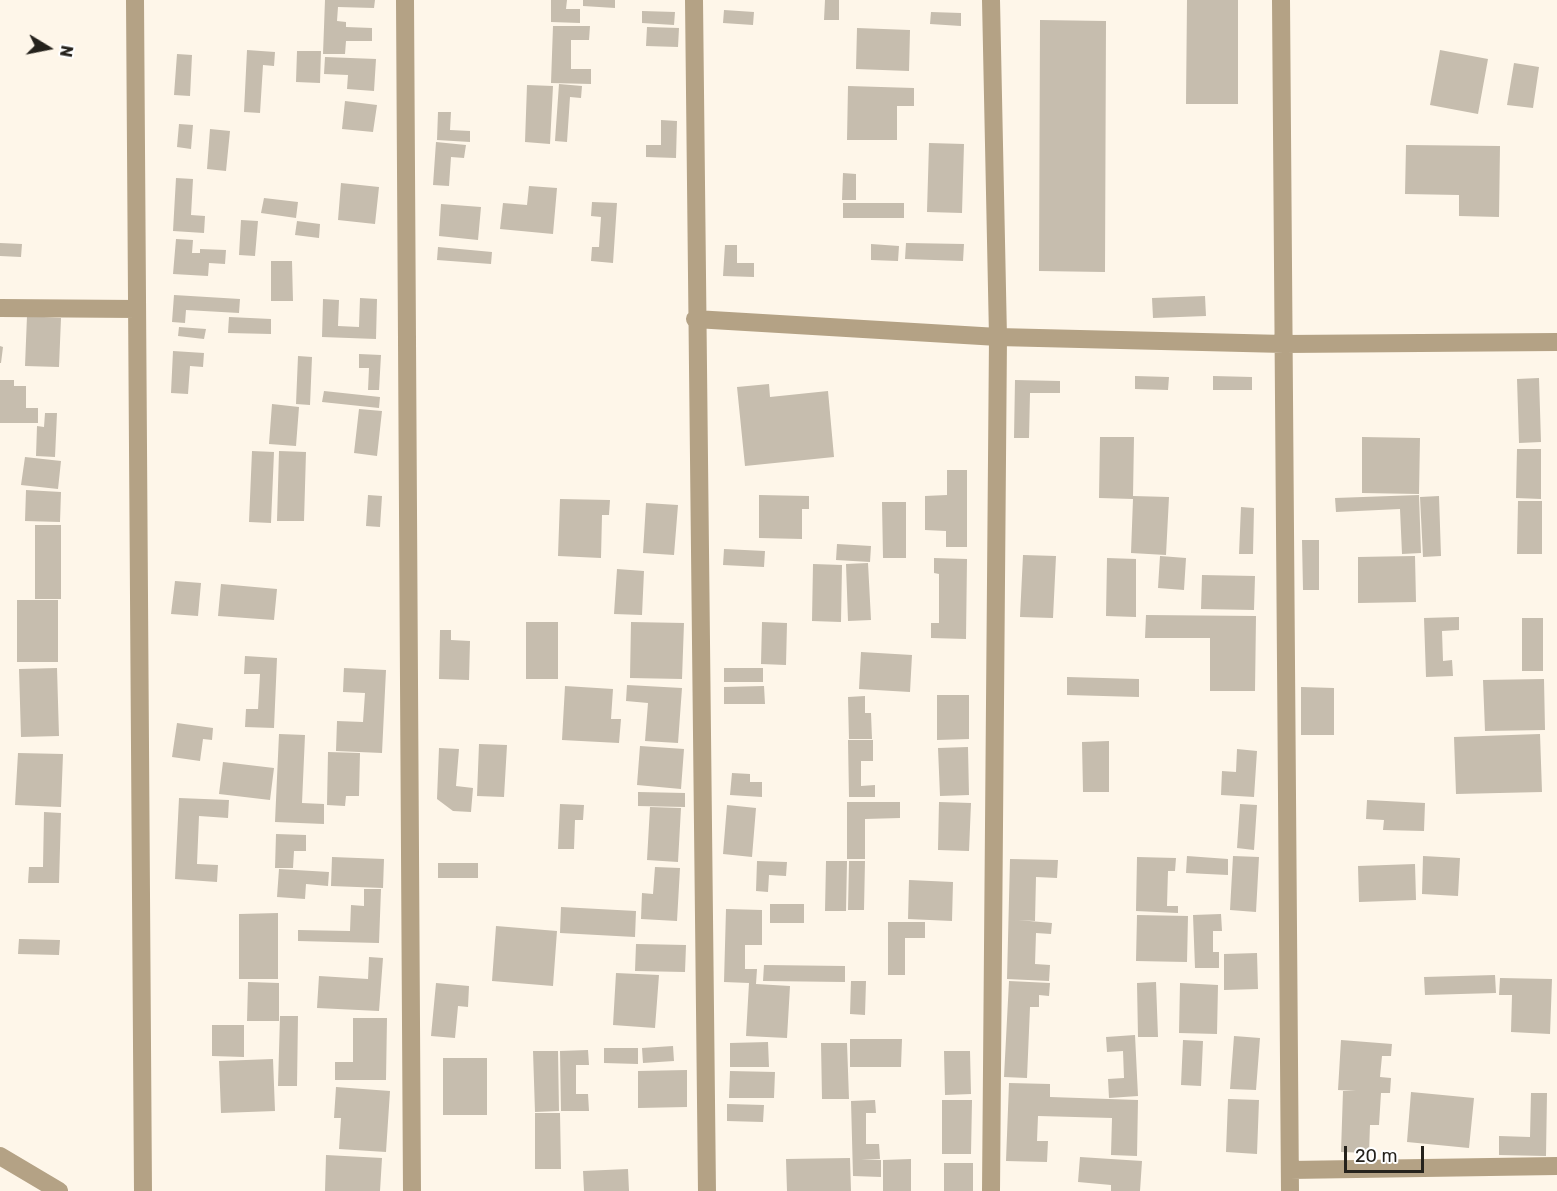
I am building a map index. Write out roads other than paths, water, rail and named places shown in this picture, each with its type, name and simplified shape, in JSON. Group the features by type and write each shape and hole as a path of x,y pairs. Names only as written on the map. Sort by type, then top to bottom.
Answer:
{"street":[{"path":"135,0 143,1191"},
{"path":"405,0 412,1191"},
{"path":"694,0 695,319 707,1191"},
{"path":"991,0 998,337 992,1191"},
{"path":"1281,0 1290,1191"},
{"path":"0,308 137,309"},
{"path":"695,319 998,337 1284,344 1557,342"},
{"path":"0,1156 59,1191"},
{"path":"1290,1170 1557,1166"}]}
